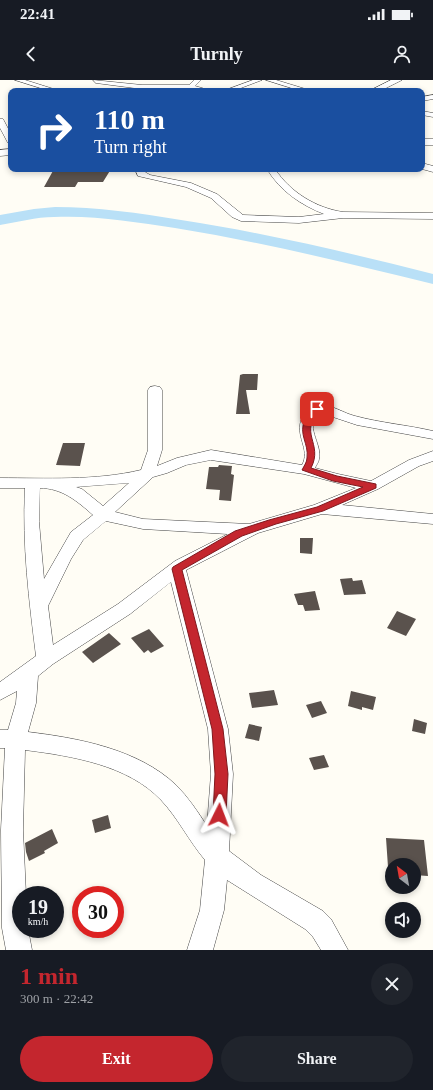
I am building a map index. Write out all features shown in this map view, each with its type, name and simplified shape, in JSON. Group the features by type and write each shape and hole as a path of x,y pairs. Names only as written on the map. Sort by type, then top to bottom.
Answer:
{"street":[{"path":"18,80 46,88"},
{"path":"192,87 192,84 198,80"},
{"path":"235,88 259,80"},
{"path":"269,80 298,88"},
{"path":"379,88 398,80"},
{"path":"96,81 142,87 196,88"},
{"path":"0,121 8,137"},
{"path":"0,152 8,145"},
{"path":"140,172 141,174 148,177 181,183 214,196 235,215 241,218 300,220 343,215 433,216"},
{"path":"273,172 277,179 303,201 326,212 343,215"},
{"path":"39,605 63,558 77,536 104,515 146,474 155,450 155,390"},
{"path":"306,470 312,459 306,434 306,425 312,412 317,409 323,409 359,421 433,436"},
{"path":"0,483 94,482 146,474 162,470 182,461 211,456 306,470 336,479 373,486"},
{"path":"0,692 29,673 46,659 124,609 177,569 206,551 252,529 320,509 373,486 414,463 433,456"},
{"path":"42,482 77,493 104,515 143,524 160,526 252,529"},
{"path":"42,482 31,522 34,572 46,659"},
{"path":"320,509 433,519"},
{"path":"177,569 218,729 222,774 212,910 200,950"},
{"path":"16,948 12,830 14,755 8,739 26,703 29,673"},
{"path":"8,739 64,746 132,768 151,778 168,793 217,856 236,872 314,920 322,928 334,950"}],"building":[{"path":"52,172 109,172 103,182 78,182 75,187 44,187"},
{"path":"258,374 257,390 246,390 250,414 236,414 240,375"},
{"path":"63,443 85,443 80,466 56,465"},
{"path":"219,465 232,466 231,474 234,475 231,501 219,500 220,490 206,489 209,467 218,467"},
{"path":"300,538 313,538 312,554 300,553"},
{"path":"352,578 353,581 362,580 366,594 344,595 340,579"},
{"path":"315,591 320,610 305,611 303,605 298,605 294,594"},
{"path":"397,611 416,619 406,636 387,628"},
{"path":"149,629 164,646 151,653 148,650 144,653 131,638"},
{"path":"109,633 121,644 93,663 82,652"},
{"path":"274,690 278,705 252,708 249,693"},
{"path":"351,691 376,697 373,710 362,707 362,710 348,706"},
{"path":"321,701 327,713 312,718 306,705"},
{"path":"414,719 427,723 425,734 412,731"},
{"path":"249,724 262,727 259,741 245,738"},
{"path":"324,755 329,767 314,770 309,758"},
{"path":"108,815 111,828 95,833 92,820"},
{"path":"52,829 58,843 44,851 45,853 29,861 25,843"},
{"path":"386,838 424,840 428,876 421,876 421,858 387,858"}],"waterway":[{"path":"0,220 55,212 102,214 134,218 233,233 433,279"}],"route":[{"path":"219,815 222,774 218,729 177,569 181,565 239,534 285,518 320,509 373,486 336,479 306,470 312,459 306,434 306,425 312,412 317,409"}]}
